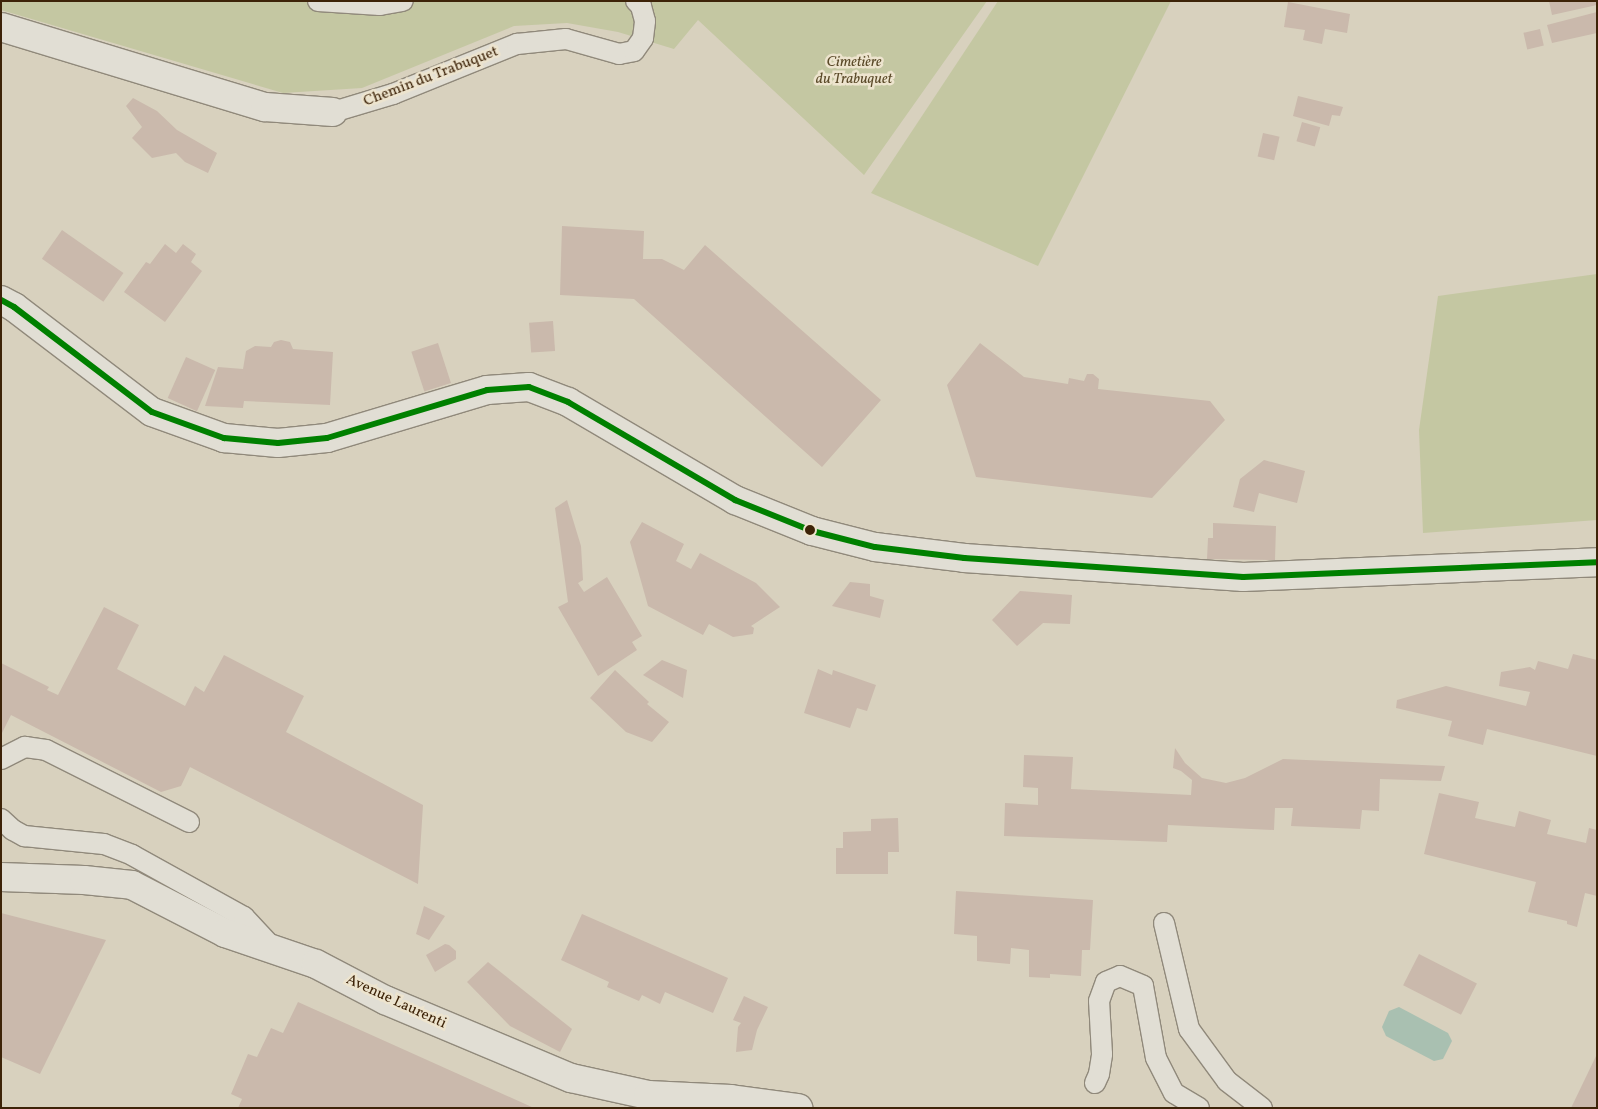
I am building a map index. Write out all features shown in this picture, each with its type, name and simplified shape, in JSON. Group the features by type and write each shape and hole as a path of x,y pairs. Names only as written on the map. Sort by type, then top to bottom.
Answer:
{"street":[{"name":"Chemin du Trabuquet","path":"1,27 265,106 334,112"},
{"path":"1,300 14,306 152,412 224,438 278,443 328,438 487,390 529,387 568,402 735,500 812,531 874,547 964,558 1243,577 1597,562"},
{"name":"Avenue Laurenti","path":"1,877 84,880 132,885 224,933 316,964 385,1000 571,1078 648,1095 731,1099 798,1108"}],"lane":[{"path":"318,1 380,5 403,1"},
{"name":"Chemin du Trabuquet","path":"334,112 393,94 517,44 566,39 619,54 634,51 643,38 645,21 641,6 636,1"},
{"path":"1,759 25,747 46,750 189,822"},
{"path":"1,819 13,830 24,836 104,844 132,855 244,917 274,950"},
{"path":"1164,923 1189,1029 1227,1080 1262,1108"},
{"path":"1095,1083 1099,1074 1102,1054 1099,1001 1106,982 1120,976 1143,986 1156,1058 1174,1092 1199,1108"}],"green space":[{"name":"Cimetière du Trabuquet","path":"1,1 987,1 864,175 698,20 674,49 618,32 567,23 514,26 362,88 283,93 1,10"},
{"path":"998,1 1171,1 1038,266 871,193"},
{"path":"1597,274 1597,520 1423,533 1419,430 1438,296"}],"shaded area":[{"path":"1399,1007 1448,1033 1452,1041 1443,1059 1434,1061 1386,1036 1382,1027 1389,1011"}],"building":[{"path":"1549,1 1597,1 1597,5 1552,15"},
{"path":"1288,2 1350,14 1347,33 1325,29 1322,44 1303,40 1305,30 1284,27"},
{"path":"1597,12 1597,33 1552,43 1547,25"},
{"path":"1540,29 1544,46 1527,49 1523,33"},
{"path":"1298,96 1343,107 1340,116 1332,115 1329,126 1293,116"},
{"path":"133,98 157,111 177,130 217,153 208,173 185,162 176,153 152,158 132,138 142,127 126,106"},
{"path":"1302,122 1320,127 1315,146 1296,141"},
{"path":"1263,133 1280,137 1274,160 1258,156"},
{"path":"562,226 644,231 643,259 662,259 684,270 705,245 881,400 822,467 634,299 560,295"},
{"path":"62,230 123,273 103,302 42,259"},
{"path":"165,244 176,253 183,244 196,254 191,262 202,271 165,322 124,292 146,262 150,264"},
{"path":"553,321 555,351 531,353 529,323"},
{"path":"281,340 290,342 293,349 333,352 330,405 244,401 243,408 205,406 218,367 243,369 246,351 255,346 271,347 274,342"},
{"path":"438,343 451,383 424,392 411,352"},
{"path":"980,343 1024,377 1068,384 1069,378 1084,381 1087,374 1093,374 1099,379 1098,389 1210,401 1225,420 1152,498 976,477 947,385"},
{"path":"186,357 215,370 197,411 168,398"},
{"path":"1264,460 1305,471 1297,503 1259,493 1254,512 1233,507 1240,479"},
{"path":"567,500 581,546 583,580 578,583 584,592 607,577 642,636 632,642 637,650 598,676 558,607 568,602 555,508"},
{"path":"642,522 684,544 676,561 691,569 700,553 756,583 780,607 751,626 754,628 753,634 733,637 709,624 703,635 648,606 630,542"},
{"path":"1213,523 1276,526 1275,560 1207,559 1208,538 1213,538"},
{"path":"850,582 870,584 870,596 884,600 880,618 832,606"},
{"path":"1020,591 1072,595 1070,624 1043,623 1017,646 992,620"},
{"path":"104,607 139,625 117,669 185,706 195,686 204,692 224,655 304,696 286,732 423,805 418,884 190,767 181,786 161,792 11,715 1,735 1,663 49,687 47,690 58,695"},
{"path":"1573,654 1597,660 1597,756 1487,729 1483,745 1448,736 1452,721 1396,708 1397,700 1446,686 1526,706 1530,692 1499,686 1501,672 1530,667 1535,670 1538,661 1568,669"},
{"path":"662,660 687,670 683,698 643,675"},
{"path":"818,669 832,675 833,670 876,685 867,711 857,708 850,728 804,713"},
{"path":"615,670 649,702 647,704 669,722 652,742 626,732 590,698"},
{"path":"1175,748 1185,763 1202,778 1226,783 1245,778 1283,759 1445,766 1441,781 1380,779 1379,811 1362,810 1360,829 1291,826 1293,808 1275,808 1274,830 1168,825 1167,842 1004,836 1005,803 1038,805 1038,788 1023,787 1024,755 1073,757 1071,789 1191,795 1192,780 1181,771 1173,768"},
{"path":"1439,793 1479,802 1475,818 1515,827 1519,811 1551,820 1547,834 1586,843 1589,828 1597,830 1597,896 1585,893 1577,927 1567,924 1567,921 1528,912 1536,882 1424,854"},
{"path":"898,818 899,852 888,852 888,874 836,874 836,848 843,848 843,832 871,831 871,819"},
{"path":"956,891 1093,900 1090,950 1082,950 1081,976 1050,974 1050,978 1029,977 1029,950 1011,948 1010,964 977,961 977,936 954,934"},
{"path":"424,906 445,916 429,940 416,934"},
{"path":"1,913 106,940 40,1074 1,1057"},
{"path":"582,914 728,978 713,1013 665,992 660,1004 642,995 639,1001 607,987 609,982 561,960"},
{"path":"445,944 456,951 456,959 435,972 426,955"},
{"path":"1419,954 1477,984 1461,1015 1403,985"},
{"path":"488,962 572,1029 560,1052 510,1026 467,982"},
{"path":"744,996 768,1007 757,1030 752,1050 736,1052 738,1027 741,1023 733,1020"},
{"path":"298,1002 534,1108 238,1108 242,1099 231,1094 248,1054 257,1057 271,1028 283,1033"},
{"path":"1597,1054 1597,1108 1571,1108"}],"transit line":[{"path":"1,300 14,307 152,412 224,438 278,443 327,438 487,390 529,387 568,402 735,500 812,531 875,547 964,558 1243,577 1597,562"}]}
